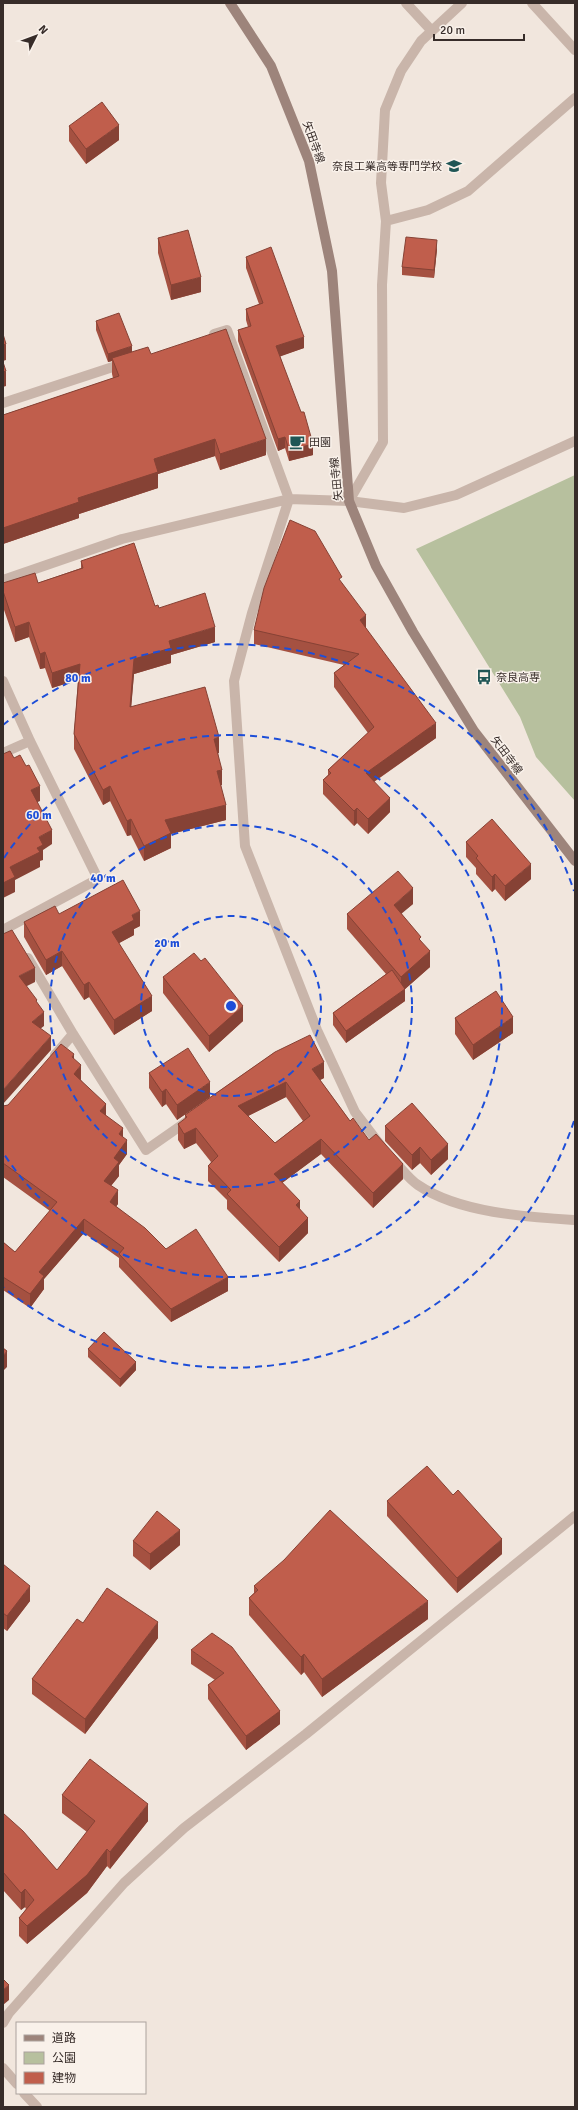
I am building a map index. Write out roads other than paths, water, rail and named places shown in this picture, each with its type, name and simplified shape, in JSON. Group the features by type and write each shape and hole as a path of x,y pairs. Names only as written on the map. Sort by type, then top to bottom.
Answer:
{"main road":[{"name":"矢田寺線","path":"230,3 270,66 310,161 332,271 349,502 376,566 474,731 575,861"}],"street":[{"path":"406,3 431,30"},
{"path":"349,502 384,442 382,285 386,221 381,183 385,110 401,71 431,30 462,3"},
{"path":"532,3 575,50"},
{"path":"386,221 428,210 468,191 575,98"},
{"path":"205,337 227,330 288,499 252,613 234,681 234,689 245,846 314,1032 355,1112 389,1156 418,1185 452,1201 474,1206 519,1216 575,1220"},
{"path":"3,403 138,359"},
{"path":"3,580 122,539 288,499 349,502 404,508 456,495 575,441"},
{"path":"3,681 98,879 9,930"},
{"path":"3,753 30,740"},
{"path":"22,947 146,1150 197,1114"},
{"path":"48,1063 74,1034"},
{"path":"3,2023 9,2013 124,1883 184,1828 312,1729 575,1516"},
{"path":"3,2068 16,2083"},
{"path":"25,2094 37,2107"}],"place":[{"name":"奈良工業高等専門学校","path":"454,166"},
{"name":"田園","path":"297,442"},
{"name":"奈良高専","path":"484,677"}]}
